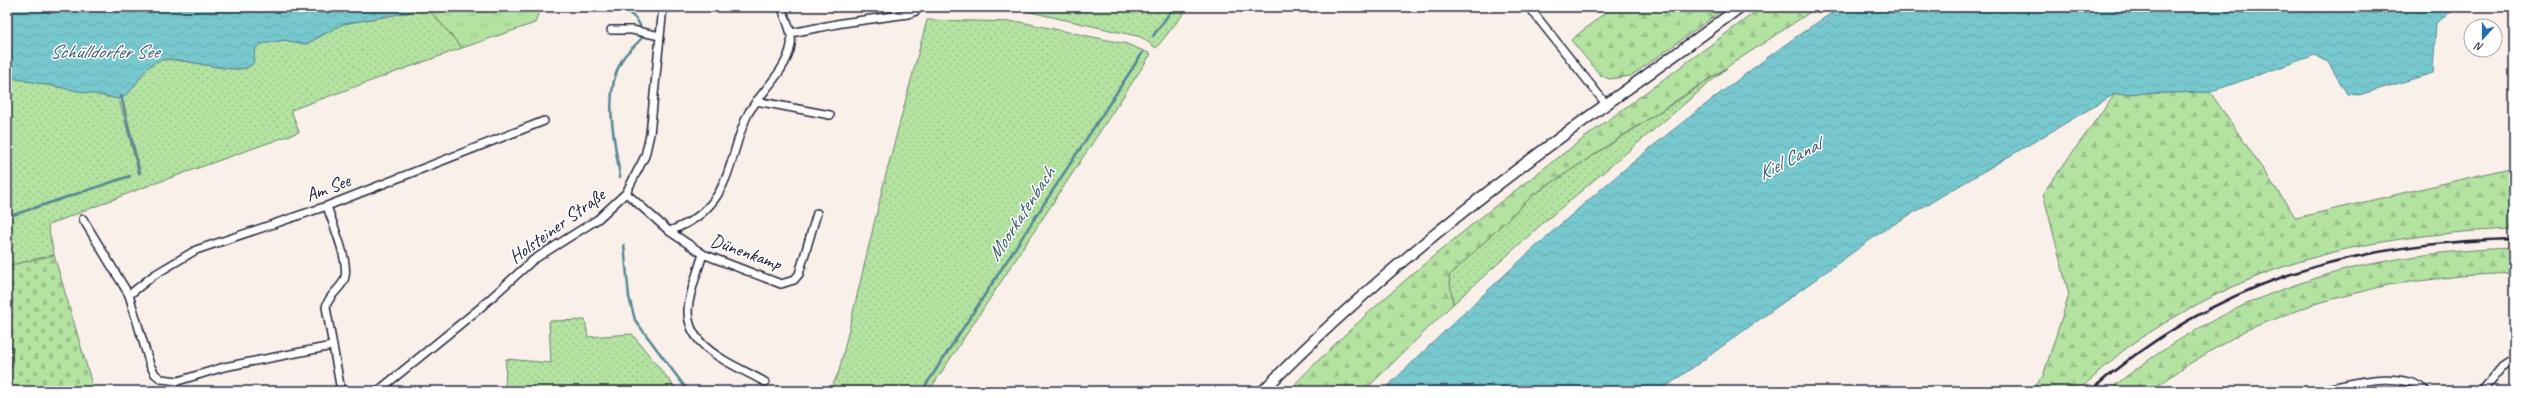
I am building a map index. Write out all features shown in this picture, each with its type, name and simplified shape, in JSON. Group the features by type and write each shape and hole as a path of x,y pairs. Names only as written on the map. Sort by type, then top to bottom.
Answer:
{"main road":[{"path":"1263,391 1323,331 1421,245 1520,167 1740,7"}],"street":[{"name":"Holsteiner Straße","path":"378,391 480,308 533,260 598,219 626,193 645,156 650,134 663,7"},
{"path":"669,231 693,220 714,200 722,186 741,132 756,102 787,57 791,46 791,33 782,7"},
{"path":"1529,7 1606,104"},
{"path":"791,33 918,9"},
{"path":"611,30 636,31 660,36"},
{"path":"756,102 830,115"},
{"name":"Am See","path":"128,295 154,275 196,250 327,206 544,121"},
{"name":"Dünenkamp","path":"626,193 669,231 703,254 774,282 788,282 794,280 799,274 817,213"},
{"path":"327,206 346,266 344,281 328,299 326,307 341,391"},
{"path":"83,219 128,295 150,365 155,374 169,382 188,379 252,360 332,346"},
{"path":"703,254 689,302 689,325 693,334 705,347 765,382"},
{"path":"2482,391 2502,367 2514,359"},
{"path":"2316,391 2396,378 2417,383 2427,391"}],"green space":[{"path":"419,7 427,7 462,48 291,110 299,132 142,188 48,225 54,255 7,266 7,77 119,99 139,174 141,173 122,98 131,89 146,68 151,64 157,61 177,60 233,69 243,69 252,65 254,61 255,49 261,44 284,40 306,44 343,24 410,12"},
{"path":"427,7 541,7 535,23 462,48"},
{"path":"1023,7 1189,7 1156,48 1141,37 1021,10"},
{"path":"1612,7 1727,7 1631,76 1609,79 1600,75 1571,40"},
{"path":"1762,7 1818,7 1533,195 1449,276 1453,304 1364,391 1288,391 1342,337 1457,237 1578,143"},
{"path":"927,20 1020,22 1127,44 1151,54 929,391 830,391 839,371 885,178"},
{"path":"1727,68 1543,223 1453,304 1449,276 1533,195"},
{"path":"2210,92 2296,218 2514,167 2514,229 2440,234 2403,239 2331,253 2295,263 2260,275 2199,303 2148,333 2124,350 2075,391 2030,391 2043,376 2069,295 2043,193 2115,94"},
{"path":"2514,248 2514,273 2459,276 2388,285 2314,304 2246,330 2184,367 2151,391 2108,391 2154,356 2201,327 2249,303 2298,284 2349,269 2401,258 2456,251"},
{"path":"54,255 94,391 7,391 7,266"},
{"path":"585,320 588,337 632,334 678,391 505,391 506,359 551,363 549,321"}],"water":[{"name":"Schülldorfer See","path":"7,7 419,7 410,12 343,24 306,44 284,40 261,44 255,49 254,61 252,65 244,68 224,68 170,59 160,60 147,69 132,89 119,99 7,77"},
{"name":"Kiel Canal","path":"1842,7 2458,7 2436,23 2433,73 2359,95 2347,94 2328,62 2315,55 2210,92 2115,94 1884,230 1660,391 1383,391 1546,237 1630,164 1764,60 1810,27"}],"waterway":[{"path":"620,177 613,133 611,102 613,87 616,73 622,60 642,37 642,31 639,23 630,13 621,7"},
{"name":"Moorkatenbach","path":"1153,36 1174,7"},
{"name":"Moorkatenbach","path":"922,391 1143,52"},
{"path":"121,96 139,173"},
{"path":"13,215 130,176"},
{"path":"624,245 629,297 635,320 688,391"}],"railway":[{"path":"2090,391 2138,353 2186,321 2236,296 2287,275 2341,260 2396,249 2454,242 2514,239"}]}
